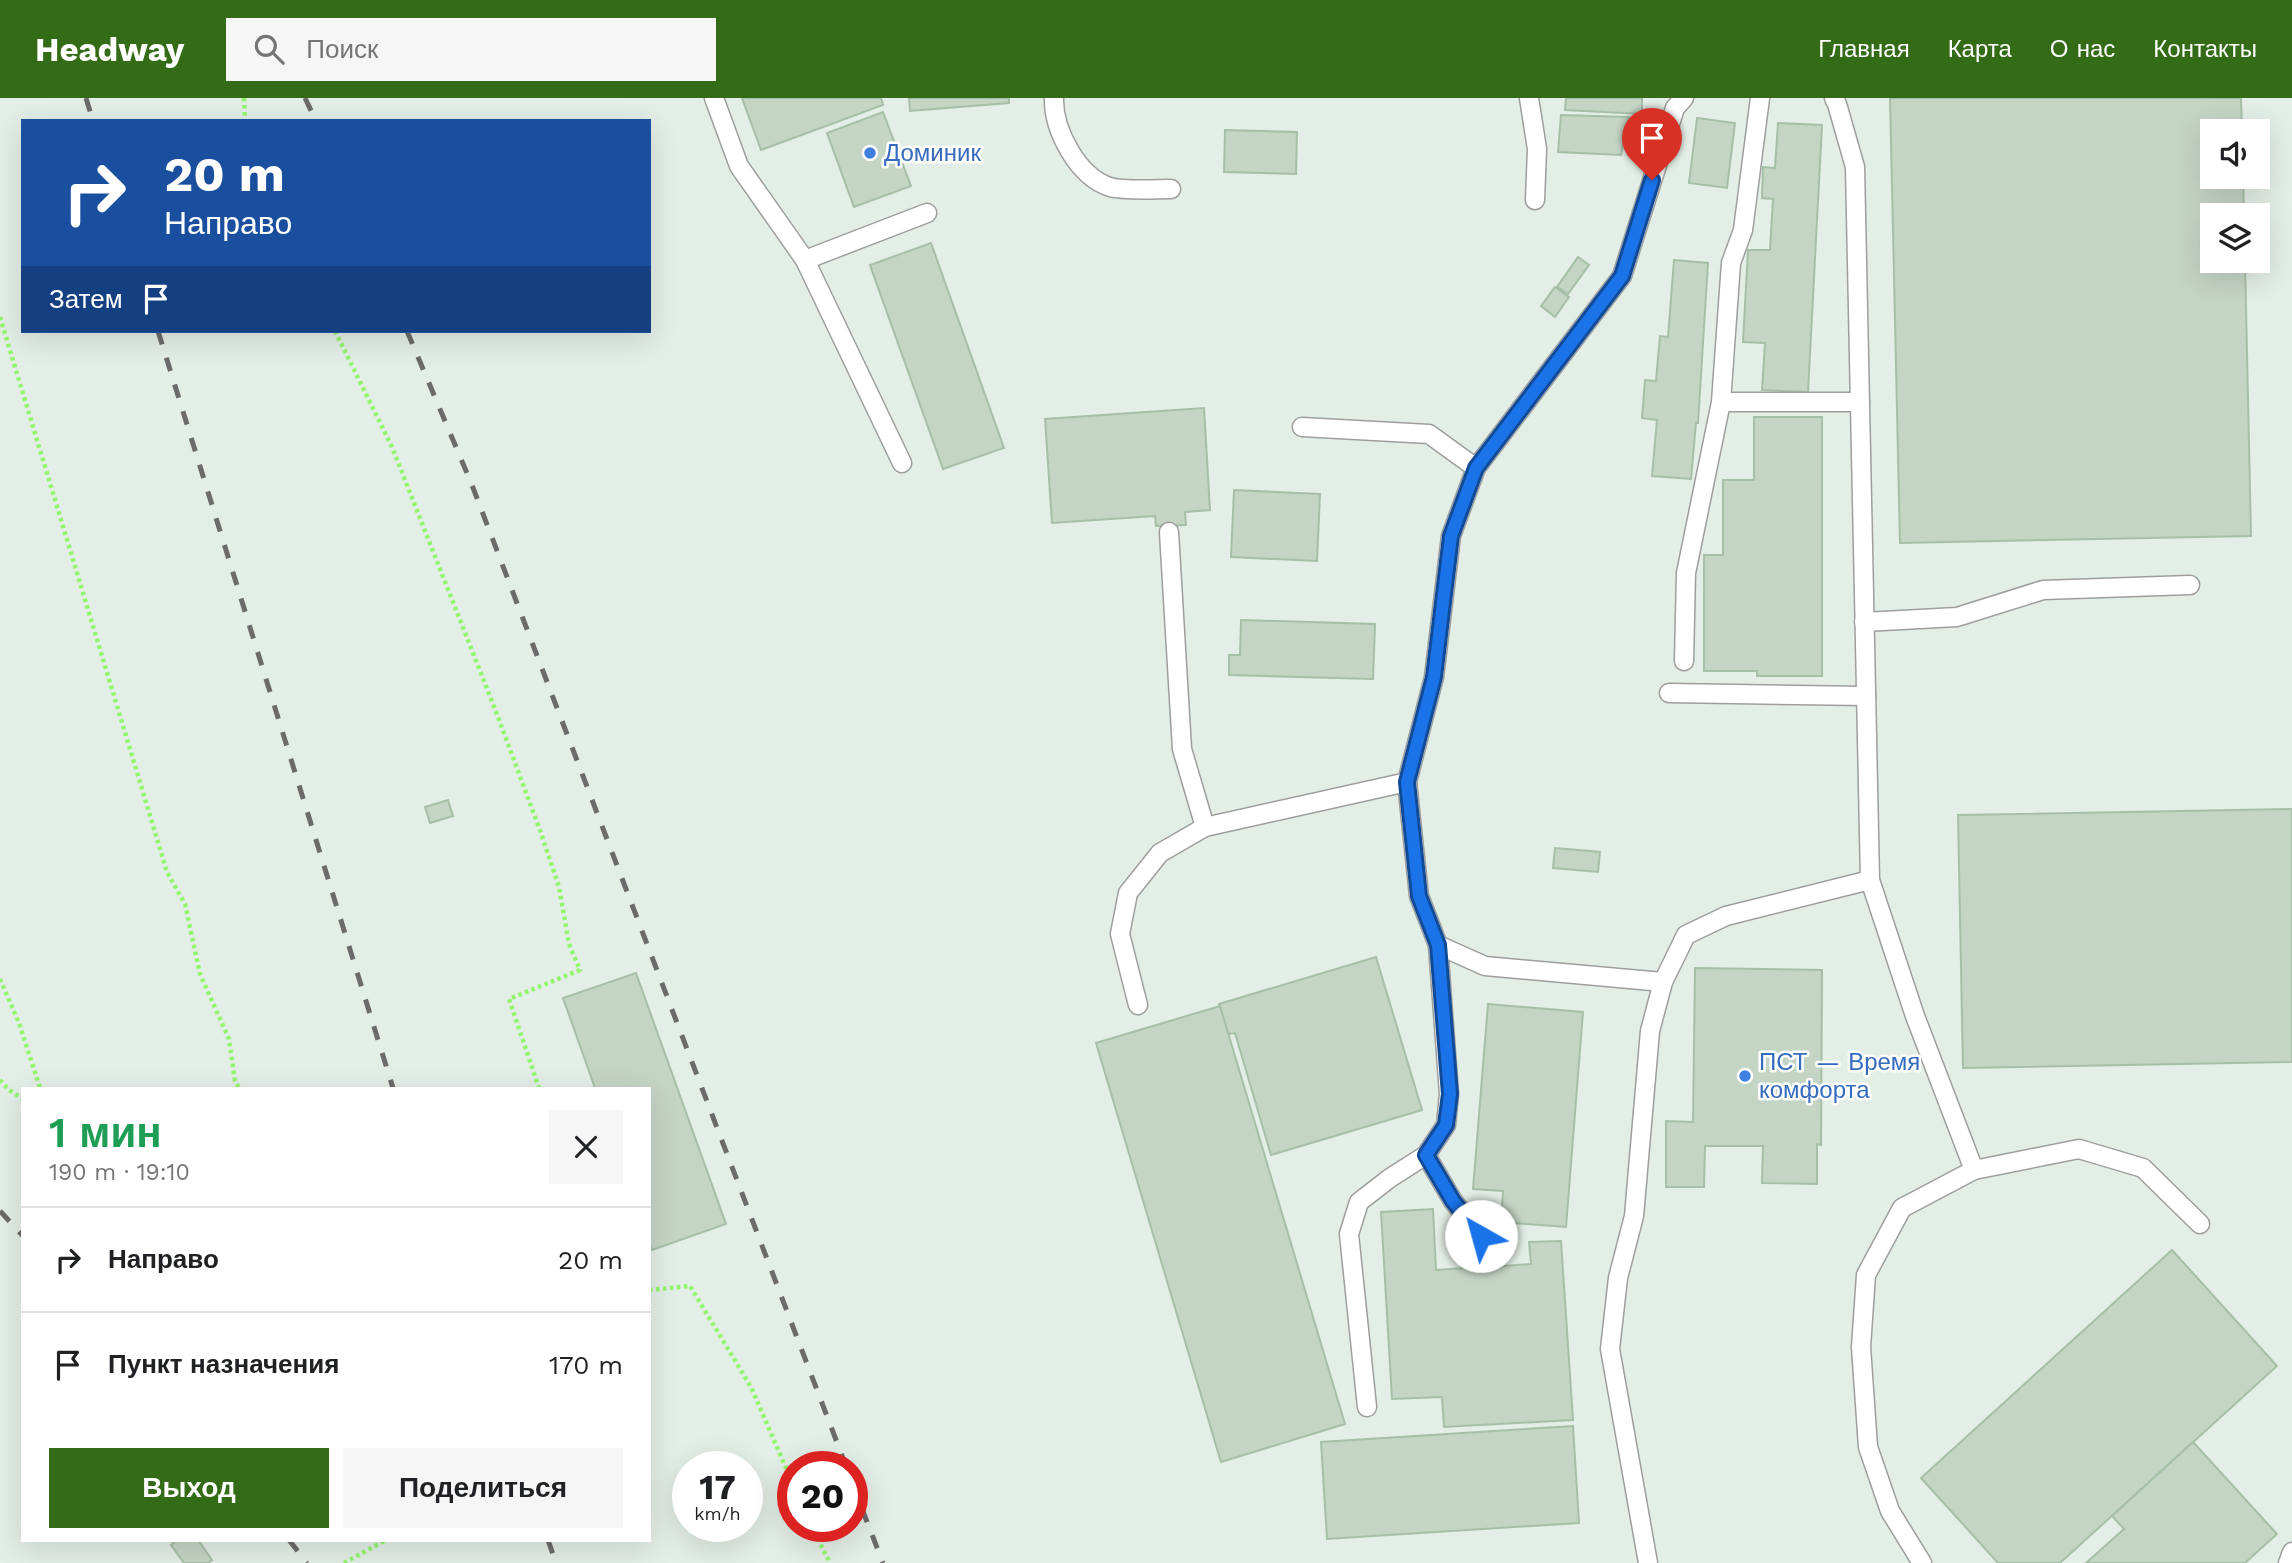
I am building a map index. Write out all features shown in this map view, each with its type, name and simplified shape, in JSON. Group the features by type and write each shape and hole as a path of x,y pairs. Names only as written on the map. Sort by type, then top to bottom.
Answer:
{"lane":[{"path":"714,98 739,166 805,260 902,463"},
{"path":"1054,98 1054,111 1064,142 1082,169 1110,187 1171,189"},
{"path":"1529,98 1537,149 1535,200"},
{"path":"1367,1407 1349,1234 1359,1202 1426,1155 1446,1125 1450,1094 1438,945 1419,896 1407,782 1434,677 1451,536 1476,468 1622,276 1675,108 1685,98"},
{"path":"1684,661 1686,573 1721,402 1731,263 1743,230 1760,98"},
{"path":"1834,98 1855,167 1870,880 1915,1016 1974,1170"},
{"path":"805,260 927,213"},
{"path":"1721,402 1860,402"},
{"path":"1302,427 1429,434 1476,468"},
{"path":"1169,532 1182,749 1205,827"},
{"path":"1864,622 1957,617 2043,590 2190,585"},
{"path":"1669,693 1866,696"},
{"path":"1138,1005 1120,934 1128,893 1160,853 1205,827 1407,782"},
{"path":"1648,1563 1610,1349 1618,1278 1634,1216 1650,1031 1663,982 1686,935 1726,916 1870,880"},
{"path":"1438,945 1485,966 1663,982"},
{"path":"1922,1563 1889,1511 1868,1447 1861,1347 1866,1275 1902,1208 1974,1170 2079,1149 2143,1168 2200,1224"},
{"path":"1426,1155 1453,1201 1481,1236"},
{"path":"2288,1563 2292,1552"}],"path":[{"path":"244,98 245,119"},
{"path":"0,317 167,872 184,904 200,974 229,1039 235,1081 238,1087"},
{"path":"336,333 392,447 499,721 559,887 569,944 580,970 509,999 539,1087"},
{"path":"0,979 19,1023 40,1087"},
{"path":"0,1080 9,1090 21,1097"},
{"path":"651,1290 690,1286 751,1387 779,1451"},
{"path":"344,1563 382,1542"},
{"path":"819,1542 830,1563"}],"building":[{"path":"742,98 881,98 883,105 761,150"},
{"path":"909,98 1009,98 1009,103 910,111"},
{"path":"1566,98 1642,98 1642,114 1565,110"},
{"path":"1890,98 2241,98 2242,119 2200,119 2200,189 2243,189 2244,203 2200,203 2200,273 2245,273 2251,536 1900,543"},
{"path":"883,112 911,186 854,207 827,133"},
{"path":"1561,115 1629,117 1621,155 1558,152"},
{"path":"1697,118 1735,123 1727,188 1689,183"},
{"path":"1778,123 1822,125 1808,392 1762,390 1765,343 1743,342 1748,250 1770,250 1773,199 1762,198 1763,167 1775,168"},
{"path":"1225,130 1297,132 1296,174 1224,172"},
{"path":"931,243 1004,448 943,469 870,265"},
{"path":"1578,257 1589,265 1568,294 1557,287"},
{"path":"1674,260 1708,263 1698,423 1691,479 1652,476 1657,420 1642,418 1645,380 1656,381 1660,336 1668,337"},
{"path":"1555,287 1569,297 1555,317 1541,306"},
{"path":"1204,408 1210,510 1185,512 1186,525 1156,526 1155,516 1052,523 1045,419"},
{"path":"1754,417 1822,417 1822,676 1757,676 1757,671 1704,671 1704,555 1723,555 1723,480 1754,480"},
{"path":"1234,490 1320,494 1317,561 1231,557"},
{"path":"1241,620 1375,624 1373,679 1229,675 1229,655 1240,655"},
{"path":"448,800 453,816 430,823 425,807"},
{"path":"2292,809 2292,1062 1963,1068 1958,815"},
{"path":"1555,848 1600,852 1598,872 1553,868"},
{"path":"1376,957 1422,1110 1271,1155 1235,1033 1228,1034 1219,1004"},
{"path":"1695,968 1822,970 1821,1145 1817,1144 1817,1184 1762,1183 1763,1146 1705,1146 1704,1187 1666,1187 1666,1121 1693,1122"},
{"path":"636,973 726,1224 652,1250 651,1087 595,1087 563,998"},
{"path":"1488,1004 1583,1012 1566,1227 1501,1222 1503,1191 1473,1189"},
{"path":"1220,1006 1345,1424 1221,1462 1096,1043"},
{"path":"1433,1209 1436,1270 1465,1268 1465,1259 1502,1257 1503,1266 1531,1264 1529,1242 1561,1241 1573,1420 1444,1427 1442,1397 1392,1399 1381,1212"},
{"path":"2172,1250 2277,1366 2060,1563 1998,1563 1921,1478"},
{"path":"1573,1426 1579,1523 1327,1539 1321,1442"},
{"path":"2193,1442 2277,1534 2245,1563 2086,1563 2124,1529 2112,1516"},
{"path":"175,1542 199,1542 212,1560 208,1563 184,1563 171,1545"}],"railway":[{"path":"86,98 92,119"},
{"path":"305,98 315,119"},
{"path":"159,333 393,1087"},
{"path":"408,333 472,485 840,1451"},
{"path":"0,1211 21,1234"},
{"path":"868,1524 883,1563"},
{"path":"291,1542 307,1563"},
{"path":"549,1542 556,1563"}],"place":[{"name":"Доминик","path":"870,153"},
{"name":"ПСТ — Время комфорта","path":"1745,1076"}],"route":[{"path":"1481,1236 1453,1201 1426,1155 1446,1125 1450,1094 1438,945 1419,896 1407,782 1434,677 1451,536 1476,468 1622,276 1652,180"}]}
